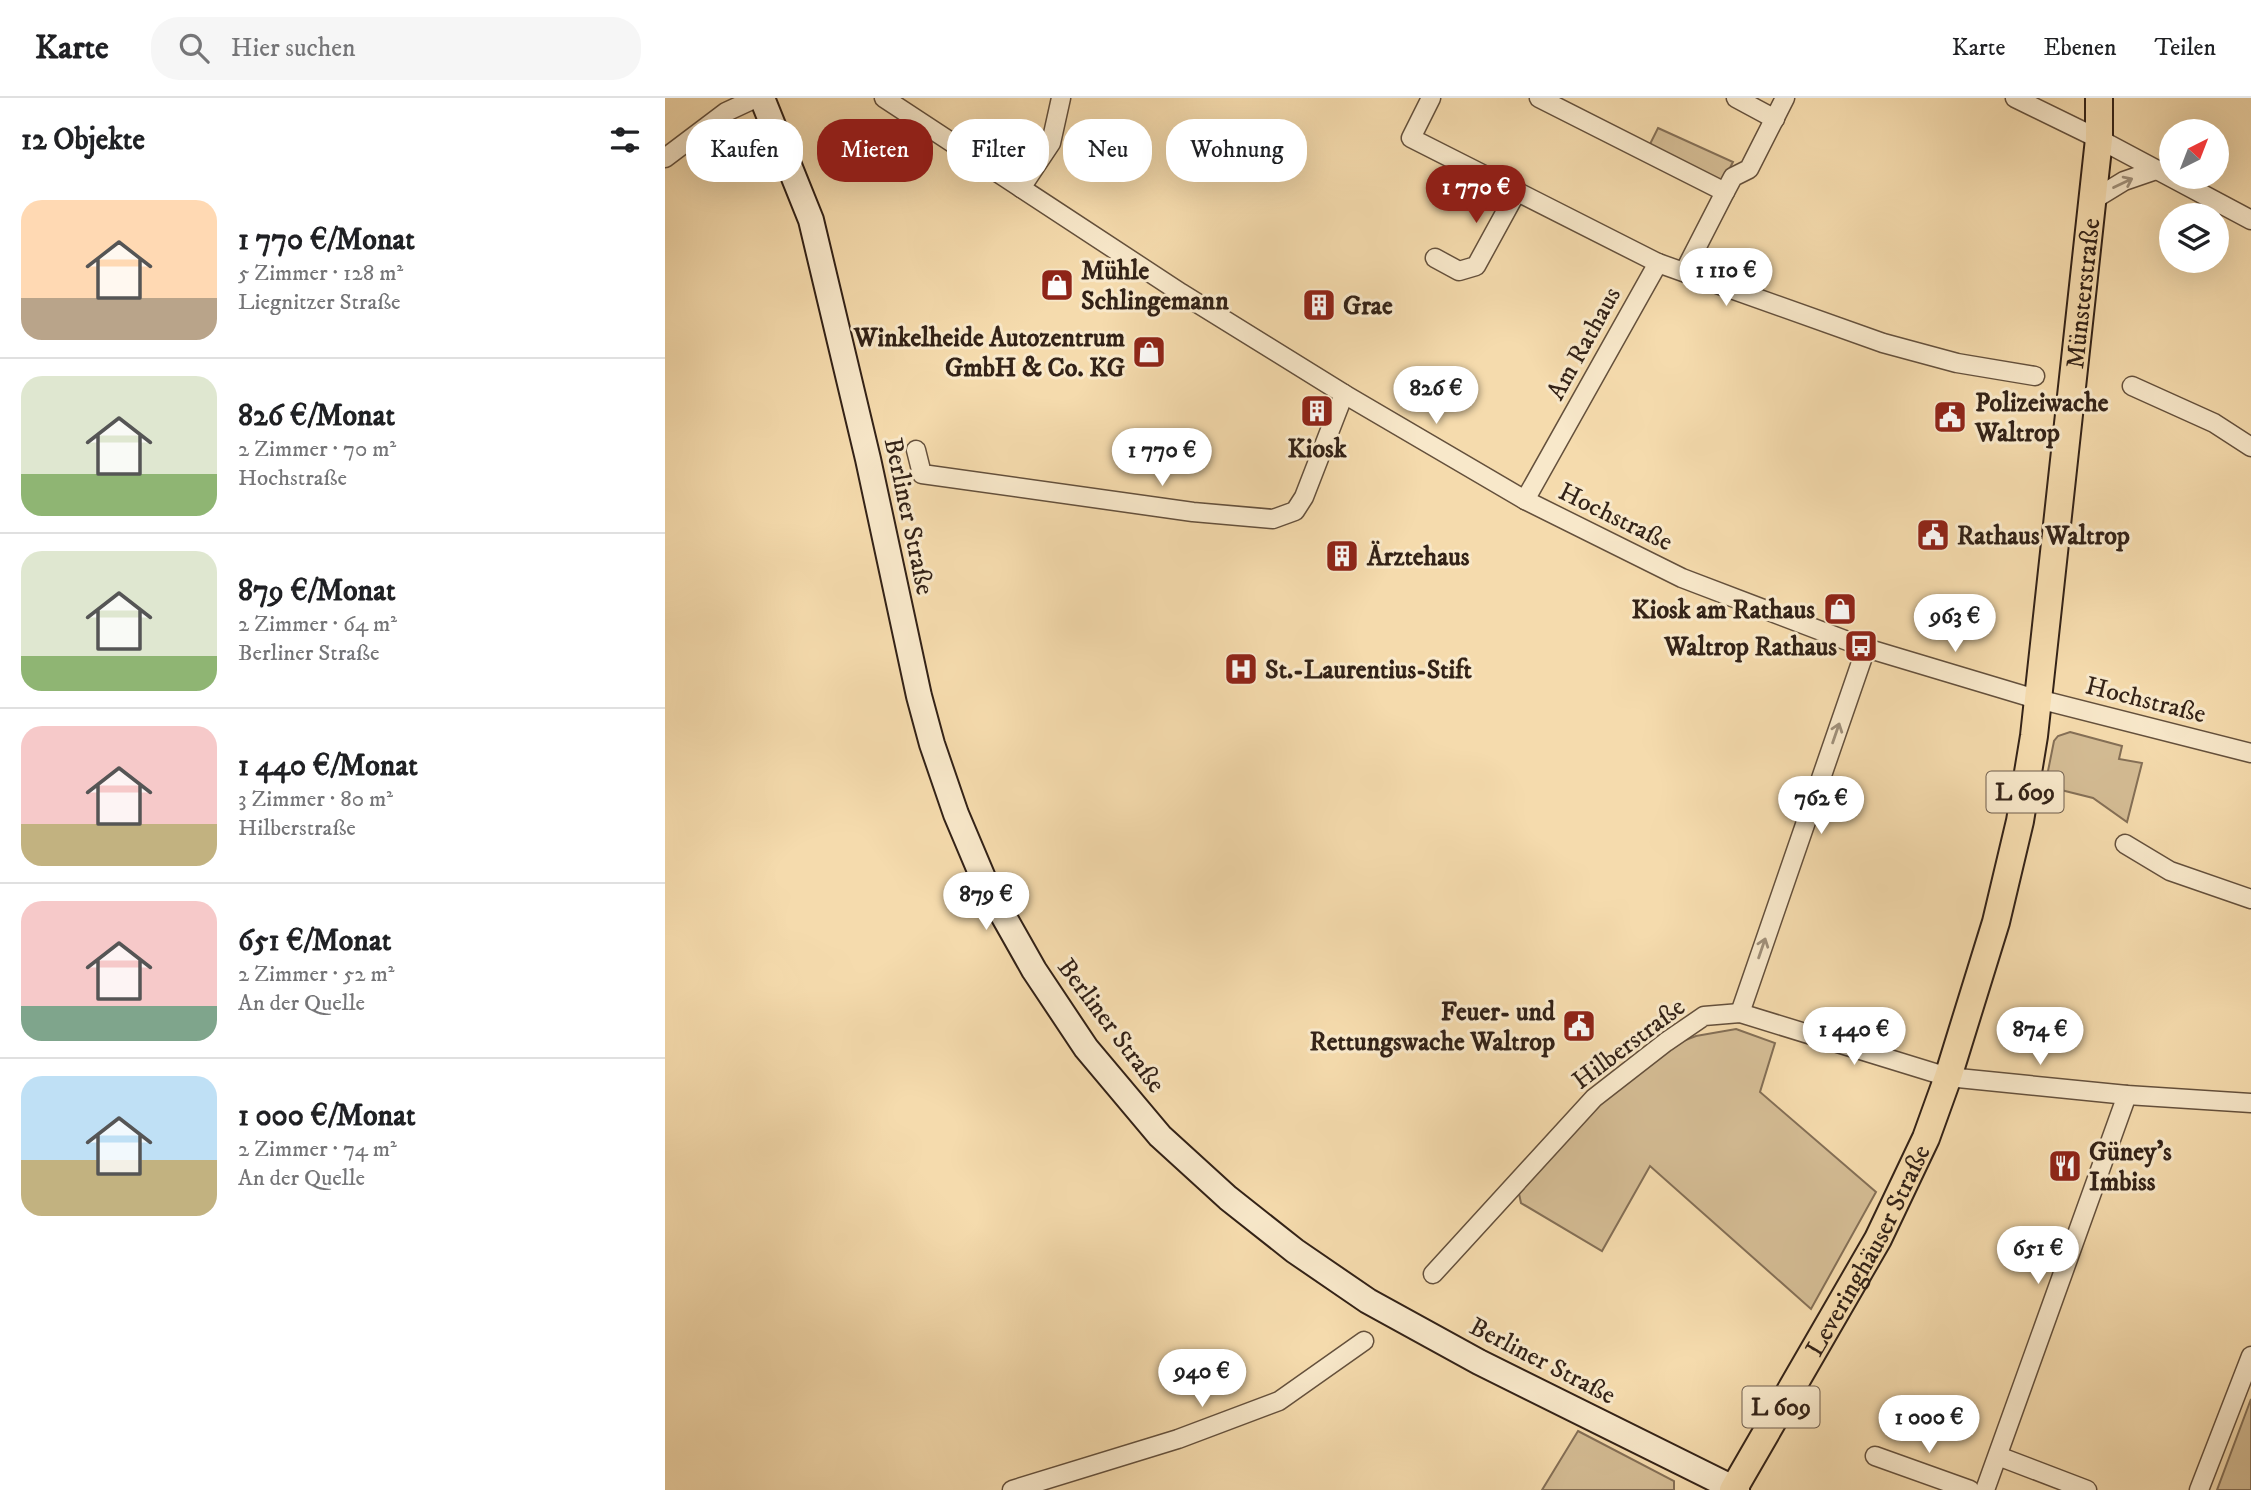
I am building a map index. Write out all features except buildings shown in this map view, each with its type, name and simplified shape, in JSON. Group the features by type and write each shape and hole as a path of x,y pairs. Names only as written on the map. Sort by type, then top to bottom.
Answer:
{"main road":[{"name":"Berliner Straße","path":"762,98 811,220 865,446 919,695 936,756 956,814 986,885 1034,970 1086,1048 1160,1136 1228,1198 1295,1251 1368,1301 1479,1362 1735,1490"},
{"name":"Münsterstraße","path":"2038,699 2093,200 2099,139 2099,98"},
{"name":"L 609","path":"1948,1077 1996,922 2014,846 2038,699"},
{"name":"Leveringhäuser Straße","path":"1735,1490 1878,1239 1926,1138 1948,1077"}],"street":[{"path":"665,158 726,112 756,98"},
{"name":"Hochstraße","path":"884,98 1181,293 1344,394 1525,500 1682,578 1866,648 2038,699 2251,753"},
{"path":"1021,188 1051,143 1061,98"},
{"path":"1431,98 1411,138 1658,262 1883,343 1957,363 2035,376"},
{"path":"1539,98 1725,192"},
{"path":"1736,98 1775,119"},
{"path":"1684,272 1733,177 1749,169 1785,98"},
{"path":"2015,98 2099,139 2251,220"},
{"path":"2093,200 2124,181 2156,170"},
{"path":"1434,258 1459,271 1476,266 1517,191"},
{"name":"Am Rathaus","path":"1525,500 1658,262"},
{"path":"2132,386 2214,423 2251,447"},
{"path":"916,450 922,474 1193,512 1273,519 1295,511 1304,497 1344,394"},
{"path":"1740,1013 1866,648"},
{"path":"2125,844 2170,871 2251,899"},
{"name":"Hilberstraße","path":"1433,1274 1594,1098 1704,1016 1740,1013 1948,1077 2127,1095 2251,1103"},
{"path":"1985,1490 2127,1095"},
{"path":"1012,1490 1047,1486 1279,1401 1364,1341"},
{"path":"2199,1490 2251,1356"},
{"path":"1875,1456 1970,1490"},
{"path":"1998,1456 2087,1490"}],"shaded area":[{"path":"1658,128 1733,162 1722,183 1649,146"},
{"path":"2070,732 2122,746 2119,759 2142,763 2127,822 2093,798 2045,786 2054,741 2058,736"},
{"path":"1736,1029 1775,1043 1760,1092 1876,1192 1811,1309 1650,1166 1602,1251 1521,1203 1518,1189 1588,1111 1675,1044 1696,1036"},
{"path":"2251,1399 2251,1490 2217,1490"},
{"path":"1578,1431 1674,1481 1674,1490 1542,1490"}],"place":[{"name":"Mühle Schlingemann","path":"1057,285"},
{"name":"Grae","path":"1319,305"},
{"name":"Winkelheide Autozentrum GmbH & Co. KG","path":"1149,352"},
{"name":"Kiosk","path":"1317,411"},
{"name":"Polizeiwache Waltrop","path":"1950,417"},
{"name":"Rathaus Waltrop","path":"1933,535"},
{"name":"Ärztehaus","path":"1342,556"},
{"name":"Kiosk am Rathaus","path":"1840,609"},
{"name":"Waltrop Rathaus","path":"1861,646"},
{"name":"St.-Laurentius-Stift","path":"1241,669"},
{"name":"Feuer- und Rettungswache Waltrop","path":"1579,1026"},
{"name":"Güney's Imbiss","path":"2065,1166"}]}
